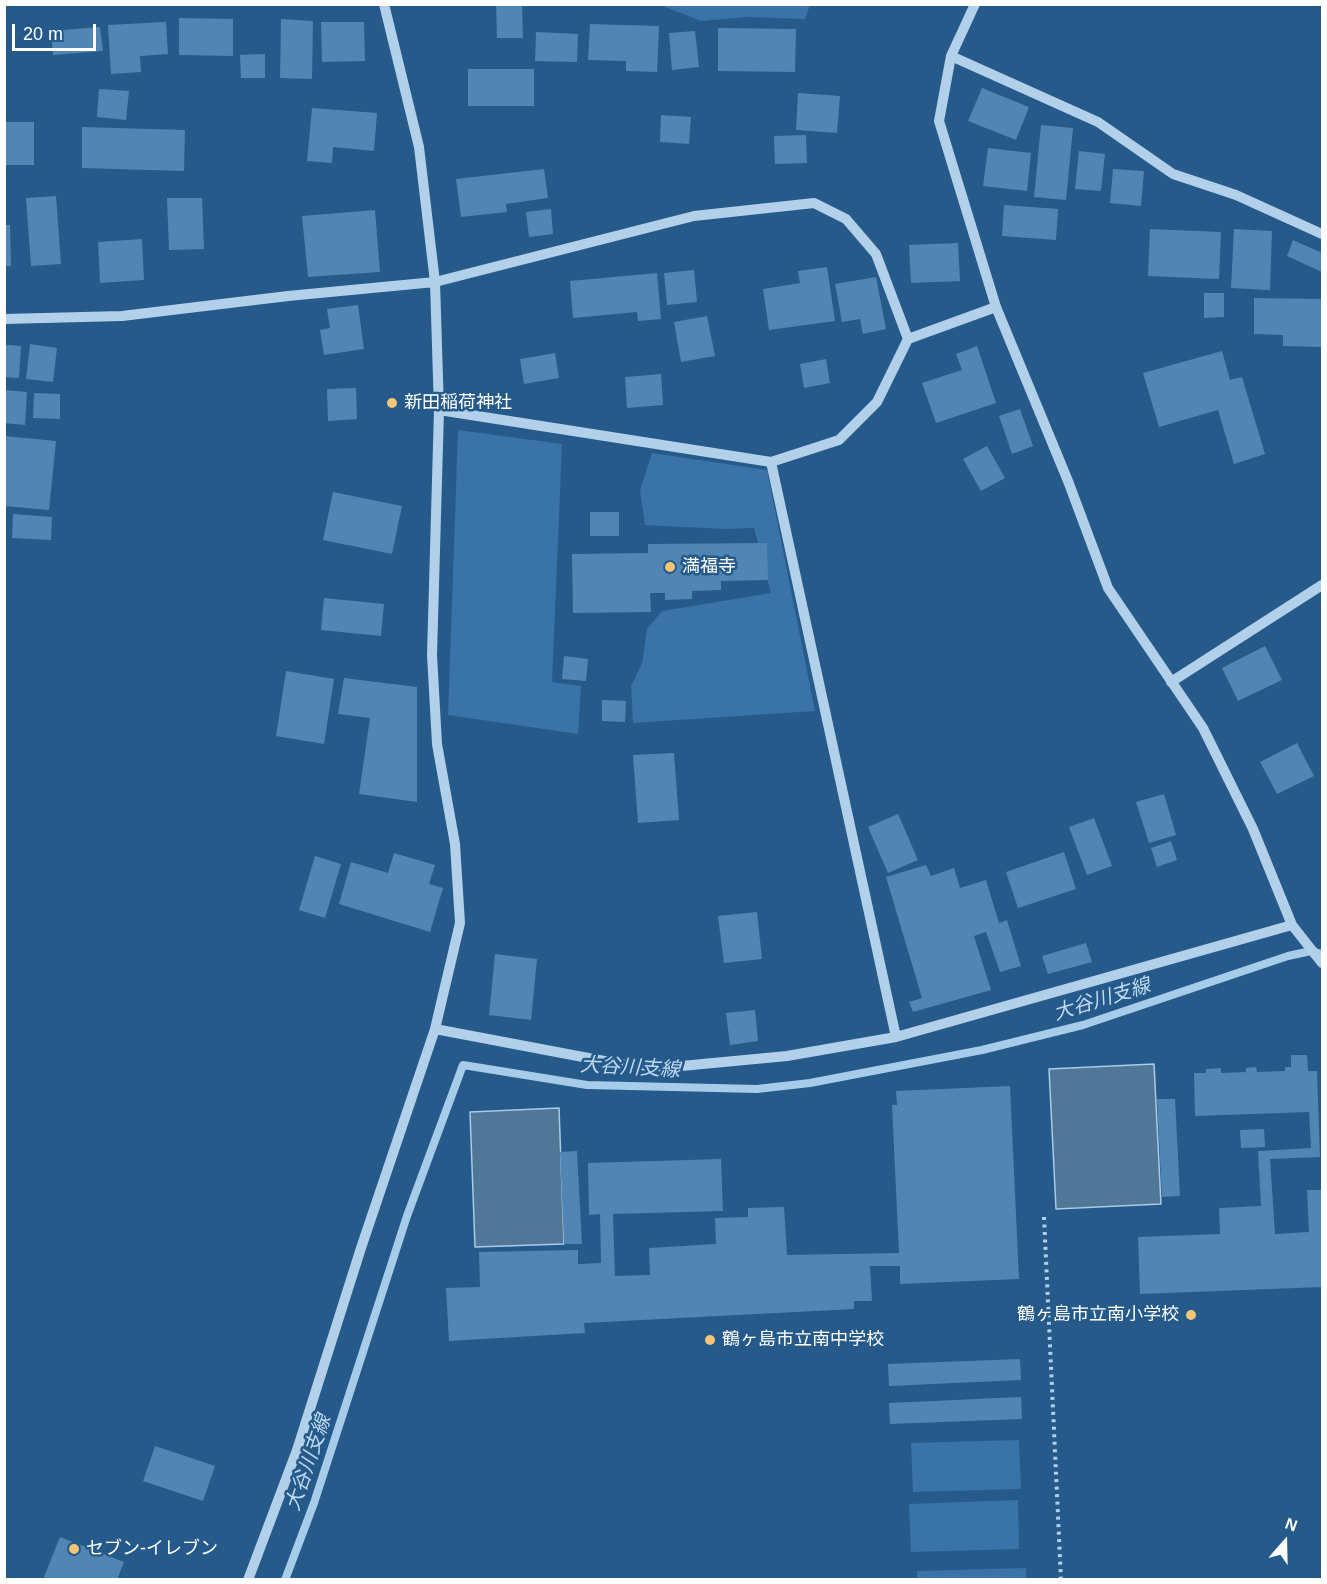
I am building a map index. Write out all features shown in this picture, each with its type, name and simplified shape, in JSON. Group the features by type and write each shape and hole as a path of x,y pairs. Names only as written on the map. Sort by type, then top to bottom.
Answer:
{"street":[{"path":"248,1580 297,1450 361,1248 435,1029 460,922 455,844 437,744 432,655 439,410 435,282 418,147 384,4"},
{"path":"975,4 951,56 939,121 996,307 1068,481 1108,588 1203,728 1252,829 1292,925 1323,963"},
{"path":"951,56 1098,122 1173,174 1236,195 1323,234"},
{"path":"4,319 123,316 288,296 435,282 694,216 814,203 846,219 876,254 908,339"},
{"path":"439,410 771,462 839,440 877,402 908,339 996,307"},
{"path":"771,462 896,1037"},
{"path":"1171,682 1323,585"},
{"path":"435,1029 620,1064 671,1067 787,1056 896,1037 1292,925"}],"path":[{"path":"1044,1217 1061,1580"}],"shaded area":[{"path":"660,5 810,5 805,19 747,17 701,21"},
{"path":"458,430 562,444 552,682 581,686 578,734 448,715"},
{"path":"652,453 767,470 815,711 633,723 631,686 642,663 647,629 662,611 771,593 754,528 645,525 640,490"},
{"path":"1154,1064 1161,1204 1056,1209 1049,1069"},
{"path":"559,1108 564,1244 475,1247 470,1112"},
{"path":"1019,1440 1021,1489 913,1492 911,1443"},
{"path":"1018,1500 1019,1549 911,1552 909,1504"},
{"path":"1026,1568 1026,1579 917,1579 917,1571"}],"building":[{"path":"496,4 522,4 523,38 497,38"},
{"path":"179,18 233,19 233,56 179,55"},
{"path":"281,19 313,21 312,79 280,78"},
{"path":"166,22 168,54 140,56 141,72 111,74 108,25"},
{"path":"321,22 364,22 365,61 322,62"},
{"path":"590,24 659,26 657,72 626,71 626,61 588,60"},
{"path":"100,27 103,51 53,55 51,31"},
{"path":"718,28 796,29 795,72 718,71"},
{"path":"695,31 699,67 672,70 669,33"},
{"path":"536,32 578,34 577,62 535,61"},
{"path":"265,54 265,78 241,78 240,55"},
{"path":"468,69 534,69 534,106 468,106"},
{"path":"982,88 1029,107 1016,140 968,121"},
{"path":"99,89 129,91 126,120 97,117"},
{"path":"798,93 840,96 837,133 796,130"},
{"path":"312,108 377,113 374,151 333,147 332,163 307,161"},
{"path":"661,115 691,117 689,144 660,142"},
{"path":"4,122 34,122 34,165 4,165"},
{"path":"1041,125 1073,128 1066,200 1034,197"},
{"path":"82,127 185,130 184,171 82,168"},
{"path":"806,135 807,163 775,164 774,136"},
{"path":"988,148 1031,153 1027,191 983,186"},
{"path":"1079,151 1105,154 1101,191 1075,189"},
{"path":"544,169 548,198 506,204 507,212 461,217 456,179"},
{"path":"1113,169 1144,171 1141,206 1110,203"},
{"path":"56,196 61,264 31,266 26,198"},
{"path":"167,198 202,198 204,249 169,250"},
{"path":"1004,205 1058,209 1056,240 1002,236"},
{"path":"551,209 553,234 529,237 526,212"},
{"path":"375,210 380,272 308,277 302,216"},
{"path":"4,225 10,225 11,266 4,266"},
{"path":"1150,229 1221,232 1219,279 1148,276"},
{"path":"1234,229 1272,231 1270,290 1231,288"},
{"path":"142,239 144,280 100,283 98,242"},
{"path":"1293,240 1322,253 1322,272 1287,256"},
{"path":"958,243 960,281 911,283 909,245"},
{"path":"827,267 835,321 769,330 763,289 800,283 798,271"},
{"path":"694,270 697,302 667,305 664,273"},
{"path":"657,273 661,319 638,321 637,312 573,318 570,281"},
{"path":"876,277 886,329 863,334 860,319 842,322 835,284"},
{"path":"1204,293 1224,293 1224,317 1204,318"},
{"path":"1254,298 1321,299 1321,347 1283,346 1283,335 1254,334"},
{"path":"358,305 364,349 324,355 320,330 330,328 327,309"},
{"path":"707,316 715,356 681,362 674,322"},
{"path":"30,344 57,348 53,382 26,379"},
{"path":"21,346 19,378 4,377 4,347"},
{"path":"977,346 996,403 936,423 922,383 962,370 956,354"},
{"path":"1222,351 1230,380 1242,377 1265,454 1234,464 1218,410 1159,427 1143,373"},
{"path":"555,353 559,378 524,384 520,359"},
{"path":"826,359 830,383 804,388 800,364"},
{"path":"661,374 663,405 627,408 625,377"},
{"path":"356,388 357,419 328,421 327,389"},
{"path":"4,390 27,392 25,425 4,423"},
{"path":"34,393 60,394 60,419 33,418"},
{"path":"1020,409 1033,446 1012,454 999,416"},
{"path":"4,436 56,441 49,510 4,506"},
{"path":"987,446 1005,478 981,491 963,459"},
{"path":"333,492 402,506 392,554 323,540"},
{"path":"590,512 619,512 619,536 590,536"},
{"path":"13,514 52,517 51,540 12,538"},
{"name":"満福寺","path":"767,543 768,580 721,581 721,590 692,591 692,599 665,600 665,593 650,593 651,612 573,613 572,554 648,553 648,544"},
{"path":"324,598 384,604 381,636 321,630"},
{"path":"1265,646 1282,680 1238,701 1222,668"},
{"path":"564,656 588,659 586,681 562,679"},
{"path":"286,671 334,679 324,744 276,736"},
{"path":"344,678 417,687 417,802 359,794 370,718 338,714"},
{"path":"602,700 626,701 625,722 602,721"},
{"path":"1297,743 1314,776 1277,794 1260,762"},
{"path":"674,753 679,820 638,823 633,755"},
{"path":"1164,794 1176,835 1149,843 1136,802"},
{"path":"898,814 918,860 888,873 868,827"},
{"path":"1094,818 1112,866 1087,875 1069,827"},
{"path":"1171,841 1177,860 1157,867 1151,848"},
{"path":"1064,852 1076,889 1018,908 1006,872"},
{"path":"394,853 435,865 429,884 443,888 430,932 339,904 351,862 388,873"},
{"path":"315,856 341,864 325,918 299,910"},
{"path":"926,865 931,876 954,868 960,888 986,880 999,923 1007,920 1021,966 1000,972 986,932 974,936 991,990 913,1012 909,1002 922,998 886,877"},
{"path":"757,912 762,959 724,963 718,916"},
{"path":"1086,943 1092,962 1048,974 1042,956"},
{"path":"495,954 537,959 531,1020 489,1015"},
{"path":"755,1010 758,1041 730,1045 726,1013"},
{"path":"1291,1055 1307,1055 1308,1071 1317,1071 1320,1157 1270,1159 1275,1234 1309,1232 1307,1190 1322,1190 1322,1287 1140,1294 1138,1237 1220,1234 1219,1208 1261,1206 1258,1151 1311,1148 1309,1112 1195,1116 1194,1073 1206,1073 1206,1069 1221,1068 1221,1073 1246,1072 1246,1068 1256,1067 1257,1072 1285,1071 1285,1067 1291,1067"},
{"path":"1010,1086 1019,1279 900,1284 900,1266 870,1266 872,1301 854,1301 854,1309 584,1323 585,1333 449,1341 446,1288 480,1287 479,1252 578,1250 578,1264 601,1263 600,1214 589,1215 588,1163 721,1159 723,1211 613,1214 615,1276 650,1275 649,1248 716,1244 715,1218 748,1217 748,1208 784,1207 787,1255 899,1253 892,1105 897,1105 896,1091"},
{"path":"1157,1099 1175,1099 1180,1196 1162,1197"},
{"path":"1264,1129 1265,1147 1241,1148 1240,1130"},
{"path":"577,1151 582,1244 564,1244 560,1152"},
{"path":"1020,1359 1021,1380 889,1386 888,1364"},
{"path":"1021,1397 1022,1419 890,1424 889,1403"},
{"path":"155,1446 215,1466 203,1501 143,1481"},
{"name":"セブン-イレブン","path":"60,1537 124,1562 117,1580 50,1580 44,1577"}],"waterway":[{"name":"大谷川支線","path":"285,1580 314,1503 407,1216 463,1065 587,1085 757,1089 810,1083 982,1050 1083,1025 1288,956 1311,951 1322,954"}],"place":[{"name":"新田稲荷神社","path":"392,403"},
{"name":"満福寺","path":"670,567"},
{"name":"鶴ヶ島市立南小学校","path":"1191,1315"},
{"name":"鶴ヶ島市立南中学校","path":"710,1340"},
{"name":"セブン-イレブン","path":"74,1549"}]}
